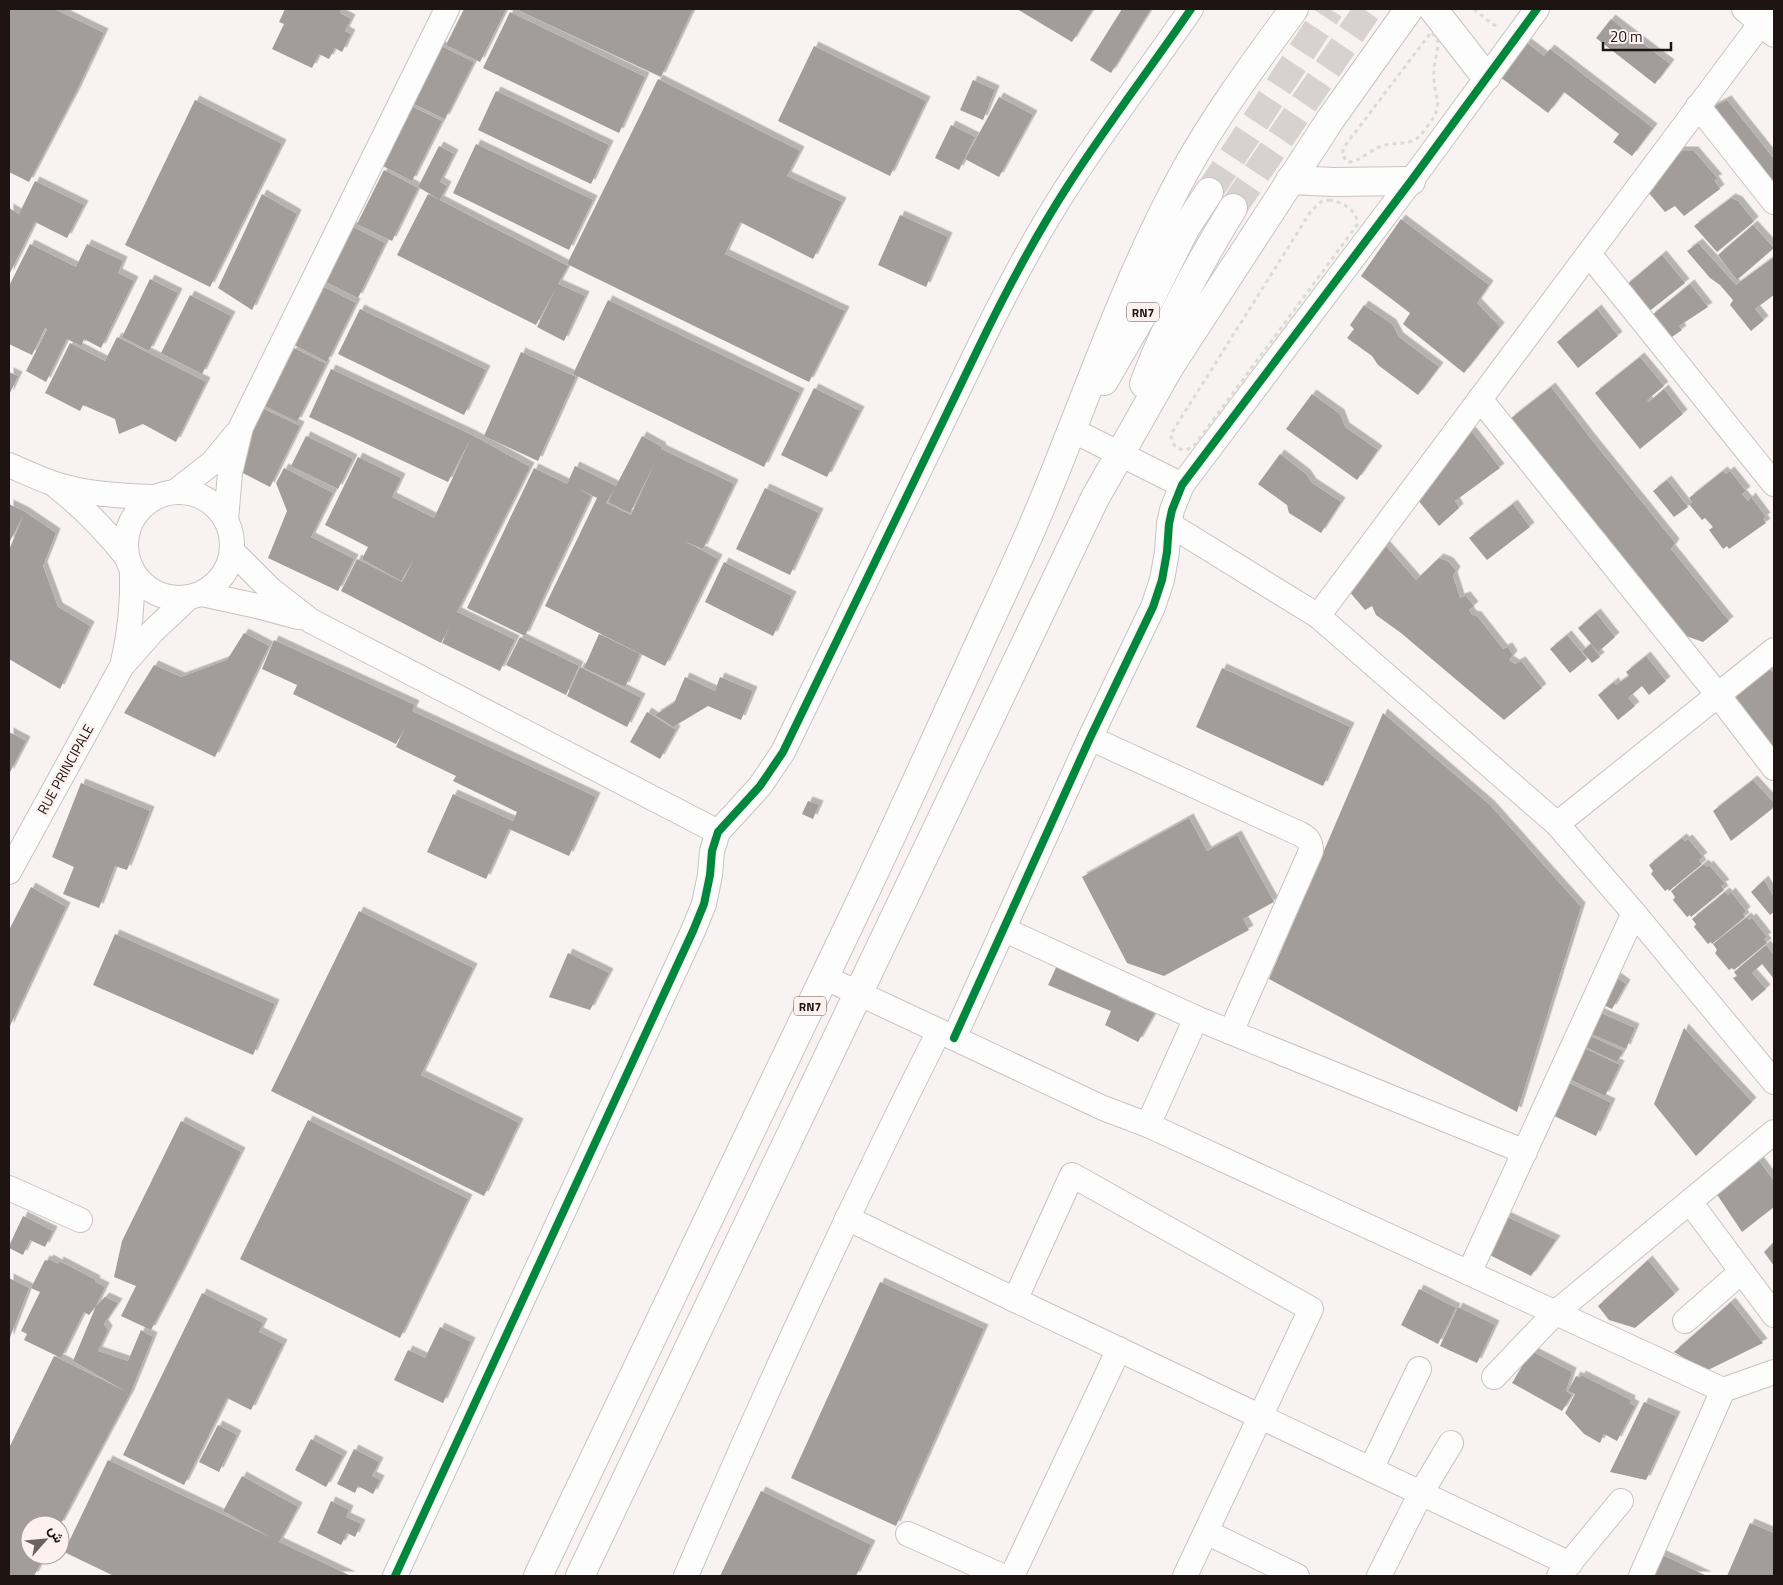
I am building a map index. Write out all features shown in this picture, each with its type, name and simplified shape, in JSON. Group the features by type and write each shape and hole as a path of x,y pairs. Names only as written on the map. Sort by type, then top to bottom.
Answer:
{"highway":[{"path":"1072,430 1104,346 1133,278 1186,169 1236,89 1294,9"},
{"path":"1119,454 1170,366 1290,180 1409,9"},
{"path":"1431,22 1486,77"},
{"path":"1290,180 1333,182 1411,181"},
{"name":"RN7","path":"538,1576 824,977 1021,553 1072,430 1125,346 1186,227 1209,192"},
{"name":"RN7","path":"580,1576 1062,566 1119,454 1150,367 1168,326 1200,262 1233,208"}],"street":[{"path":"129,564 125,539 130,522 140,508 212,463 241,427 447,9"},
{"path":"395,1576 694,931 706,897 712,851 718,832 760,786 783,752 1005,293 1036,237 1100,138 1191,9"},
{"path":"686,1576 768,1387 847,1218 1003,929 1090,738 1154,607 1162,580 1172,510 1182,485 1411,181 1537,9"},
{"path":"1318,616 1763,19"},
{"path":"1698,106 1774,202"},
{"path":"1589,254 1774,484"},
{"path":"1480,399 1718,695 1774,768"},
{"path":"226,520 230,473 241,427"},
{"path":"1072,430 1182,485"},
{"path":"9,465 53,484 105,494 191,492 205,498 217,508 226,520 232,535 232,551 229,564 223,576 213,586 195,596"},
{"path":"53,484 108,534 142,584 156,594 171,598 195,596 257,606 311,622 718,832"},
{"path":"1169,524 1318,616 1557,824 1634,913 1774,1082"},
{"path":"232,551 270,589 311,622"},
{"name":"RUE PRINCIPALE","path":"122,666 131,620 133,596 129,564"},
{"name":"RUE PRINCIPALE","path":"9,872 122,666 153,631 195,596"},
{"path":"1557,824 1774,650"},
{"path":"1090,738 1300,834 1307,838 1311,844 1311,851 1231,1032"},
{"path":"1469,1273 1634,913"},
{"path":"1003,929 1196,1018 1525,1152"},
{"path":"824,977 1103,1108 1148,1125 1723,1390 1774,1372"},
{"path":"1148,1125 1196,1018"},
{"path":"1494,1377 1555,1313 1774,1132"},
{"path":"1015,1300 1072,1175 1312,1309 1185,1576"},
{"path":"9,1188 80,1220"},
{"path":"1690,1202 1774,1315"},
{"path":"847,1218 1421,1493 1564,1570 1621,1501"},
{"path":"1684,1321 1741,1272"},
{"path":"1012,1576 1119,1349"},
{"path":"1371,1470 1419,1369"},
{"path":"1641,1576 1723,1390"},
{"path":"1379,1576 1421,1493 1451,1443"},
{"path":"1206,1532 1297,1576"},
{"path":"908,1534 1002,1576"}],"path":[{"path":"1474,9 1492,24 1500,26"},
{"path":"1431,22 1438,42 1434,77 1438,103 1436,115 1416,139 1410,142 1382,145 1366,153 1356,161 1348,162 1342,155 1344,147 1431,22"},
{"path":"1322,201 1336,201 1355,213 1358,220 1355,228 1194,446 1189,450 1178,449 1173,445 1171,434 1316,205 1322,201"}],"building":[{"path":"9,9 54,9 104,33 76,92 29,182 9,172"},
{"path":"285,9 342,9 340,13 351,19 345,31 351,34 342,52 335,48 329,59 319,54 312,68 272,49 284,24 279,22"},
{"path":"464,9 506,9 480,62 446,45"},
{"path":"520,9 693,9 661,77 520,11"},
{"path":"1017,9 1093,9 1072,42"},
{"path":"1122,9 1151,9 1111,73 1090,60"},
{"path":"510,12 645,77 619,133 483,68"},
{"path":"1611,19 1670,64 1655,84 1596,38"},
{"path":"1527,43 1544,56 1550,49 1653,128 1632,156 1613,142 1619,134 1564,92 1548,113 1500,77"},
{"path":"439,45 474,62 445,119 410,102"},
{"path":"814,46 926,101 890,176 778,121"},
{"path":"658,79 800,151 787,176 842,202 813,259 740,222 725,254 845,311 809,382 567,264"},
{"path":"973,80 995,90 983,120 960,110"},
{"path":"496,91 609,145 591,184 478,130"},
{"path":"999,97 1033,115 999,177 965,159"},
{"path":"195,100 282,144 210,287 125,245"},
{"path":"1727,100 1774,159 1774,194 1707,110"},
{"path":"409,105 442,121 412,181 379,164"},
{"path":"951,125 975,137 959,170 935,158"},
{"path":"476,144 593,200 569,250 453,193"},
{"path":"439,146 454,154 440,182 447,186 440,200 418,187"},
{"path":"1677,151 1694,151 1718,179 1714,180 1720,189 1684,216 1675,206 1665,212 1648,192"},
{"path":"384,170 418,188 392,241 357,224"},
{"path":"35,181 84,205 67,238 35,222 9,275 9,208 19,214"},
{"path":"262,194 297,214 252,310 218,288"},
{"path":"428,194 568,266 558,284 585,296 564,341 537,327 556,288 536,325 397,255"},
{"path":"1731,198 1738,201 1754,221 1717,252 1694,226"},
{"path":"900,215 948,237 926,287 878,265"},
{"path":"1401,219 1489,285 1477,303 1500,327 1464,373 1403,324 1410,313 1361,276"},
{"path":"349,225 385,243 358,298 322,280"},
{"path":"1753,225 1774,248 1737,280 1718,255"},
{"path":"1698,243 1736,285 1774,257 1774,295 1755,309 1764,320 1751,331 1730,305 1733,300 1720,285 1710,278 1687,251"},
{"path":"30,244 76,267 87,244 123,261 118,273 134,281 101,348 84,339 81,346 67,339 46,382 26,371 47,329 45,328 32,355 9,344 9,286"},
{"path":"1662,255 1685,283 1647,313 1625,286"},
{"path":"150,279 178,293 149,351 122,337"},
{"path":"1690,284 1708,307 1679,326 1682,330 1669,339 1651,316"},
{"path":"320,285 356,303 327,362 291,343"},
{"path":"190,295 231,316 202,374 161,353"},
{"path":"608,300 800,393 764,467 573,374"},
{"path":"1364,305 1392,324 1399,337 1439,367 1418,395 1378,365 1372,356 1347,338 1354,329 1350,325"},
{"path":"360,309 486,370 464,415 338,354"},
{"path":"1597,309 1618,336 1578,368 1557,342"},
{"path":"117,337 206,382 176,442 143,424 119,434 115,419 83,405 80,411 45,393 70,343 105,361"},
{"path":"294,348 326,364 297,422 265,406"},
{"path":"521,352 576,377 538,461 484,436"},
{"path":"1640,357 1664,386 1647,400 1649,402 1664,389 1683,414 1640,449 1595,393"},
{"path":"331,369 472,435 530,467 457,612 515,640 500,671 442,643 450,626 441,643 341,591 357,559 402,582 414,559 401,581 362,559 368,547 325,525 358,457 401,478 392,497 434,518 471,438 448,482 309,417"},
{"path":"9,372 18,376 9,395"},
{"path":"1551,387 1675,543 1671,549 1729,621 1703,642 1686,636 1638,576 1613,549 1510,419"},
{"path":"814,388 860,411 827,477 781,455"},
{"path":"1312,394 1340,414 1345,427 1378,450 1357,480 1286,429"},
{"path":"262,408 300,426 270,487 233,468"},
{"path":"1462,431 1472,432 1500,468 1455,501 1459,508 1439,526 1413,494"},
{"path":"306,436 353,459 338,489 291,466"},
{"path":"642,436 662,447 661,449 734,484 703,549 684,541 718,559 665,666 545,606 597,498 577,488 591,496 525,636 467,608 534,468 567,484 575,466 616,486","holes":["655,462 631,515 606,503 614,490 608,502 630,513"]},
{"path":"1280,454 1306,474 1312,483 1341,502 1321,533 1289,513 1287,505 1258,484"},
{"path":"284,468 333,493 311,537 354,559 338,591 268,558 287,511 276,483"},
{"path":"1723,471 1726,474 1730,471 1746,491 1742,494 1748,501 1751,497 1766,517 1763,519 1766,523 1729,549 1727,546 1723,549 1709,530 1713,527 1705,518 1702,520 1689,504 1692,502 1689,498"},
{"path":"1667,480 1688,507 1674,517 1653,491"},
{"path":"765,488 819,513 790,575 736,549"},
{"path":"9,504 25,512 56,533 43,566 58,607 90,626 60,689 9,659 9,550 23,516 9,543"},
{"path":"1513,504 1530,527 1487,560 1469,538"},
{"path":"1378,537 1416,580 1439,558 1449,562 1456,571 1453,576 1460,598 1466,596 1474,606 1469,610 1472,615 1477,616 1503,649 1508,647 1513,655 1509,660 1515,664 1521,661 1542,688 1504,720 1401,633 1376,615 1372,606 1365,610 1348,590"},
{"path":"724,562 792,596 773,636 705,602"},
{"path":"1596,613 1615,637 1598,652 1578,628"},
{"path":"244,633 269,646 215,757 124,713 154,665 181,677 227,660"},
{"path":"599,634 640,654 625,687 584,668"},
{"path":"1567,635 1587,659 1570,673 1550,649"},
{"path":"520,637 579,666 566,695 506,665"},
{"path":"274,640 415,705 412,711 596,797 569,856 509,829 486,879 427,852 453,794 513,821 517,812 453,781 456,776 396,747 406,725 396,744 293,694 300,679 297,685 262,669"},
{"path":"1591,644 1600,657 1592,663 1582,651"},
{"path":"1646,656 1666,681 1649,695 1642,686 1628,698 1635,706 1618,720 1598,695 1614,682 1616,685 1629,676 1626,672"},
{"path":"1766,665 1774,674 1774,753 1731,702 1737,696 1734,692"},
{"path":"580,667 641,698 627,727 567,696"},
{"path":"1222,668 1350,727 1323,786 1196,727"},
{"path":"685,677 715,691 720,677 753,691 741,720 708,706 673,727 655,715 674,703"},
{"path":"647,712 676,730 660,759 630,742"},
{"path":"1383,713 1490,805 1581,907 1517,1112 1269,979"},
{"path":"9,732 26,741 9,774"},
{"path":"1753,780 1774,803 1772,809 1731,841 1713,811"},
{"path":"81,783 150,811 127,870 115,866 99,908 63,894 74,867 52,857"},
{"path":"808,801 819,805 813,819 802,814"},
{"path":"1189,818 1207,851 1237,835 1274,902 1243,919 1249,930 1164,976 1127,963 1082,877"},
{"path":"1682,838 1685,841 1688,839 1703,857 1699,860 1702,864 1669,891 1668,889 1665,891 1651,874 1653,871 1649,865"},
{"path":"1704,864 1707,867 1709,865 1725,884 1721,886 1724,890 1691,917 1690,915 1687,917 1673,900 1675,897 1671,891"},
{"path":"1764,880 1774,897 1774,912 1770,915 1751,892"},
{"path":"31,887 66,907 9,1028 9,930"},
{"path":"1725,892 1728,895 1731,892 1746,911 1743,914 1745,917 1712,944 1711,942 1708,944 1694,927 1696,924 1692,919"},
{"path":"359,911 473,968 421,1075 519,1123 484,1196 271,1091"},
{"path":"1747,917 1749,920 1752,918 1767,937 1764,939 1767,943 1734,970 1732,968 1729,970 1715,953 1717,950 1713,944"},
{"path":"115,934 275,1004 253,1055 93,985"},
{"path":"1766,945 1774,955 1774,979 1762,964 1752,973 1766,989 1752,1001 1733,978 1737,976 1734,972"},
{"path":"568,953 609,973 590,1010 549,997"},
{"path":"1060,959 1122,987 1118,997 1133,1004 1136,994 1160,1004 1138,1042 1105,1025 1111,1011 1048,985"},
{"path":"1613,975 1626,984 1612,1009 1599,1003"},
{"path":"1596,1011 1635,1028 1626,1049 1587,1032"},
{"path":"1684,1028 1752,1102 1696,1156 1654,1104"},
{"path":"1586,1034 1623,1051 1617,1062 1581,1045"},
{"path":"1582,1047 1620,1065 1605,1096 1567,1078"},
{"path":"1563,1080 1611,1103 1596,1136 1548,1113"},
{"path":"308,1120 468,1199 400,1338 240,1259"},
{"path":"181,1121 241,1152 151,1330 121,1316 136,1286 114,1277 122,1241"},
{"path":"1757,1158 1774,1181 1774,1207 1742,1232 1716,1193"},
{"path":"1503,1215 1556,1240 1531,1276 1486,1253"},
{"path":"23,1216 53,1231 45,1247 30,1240 23,1255 9,1248 9,1246"},
{"path":"1774,1242 1774,1266 1764,1252"},
{"path":"49,1259 58,1264 59,1261 96,1280 95,1282 105,1287 96,1306 89,1315 84,1312 61,1358 24,1340 27,1334 21,1331 40,1292 31,1288 45,1260 48,1261"},
{"path":"1648,1260 1675,1294 1635,1328 1609,1320 1598,1306"},
{"path":"9,1278 29,1288 9,1340"},
{"path":"880,1282 984,1329 896,1526 791,1478"},
{"path":"1419,1289 1456,1308 1438,1344 1401,1325"},
{"path":"202,1293 263,1323 259,1332 283,1344 251,1410 227,1398 184,1485 123,1455"},
{"path":"105,1297 118,1303 104,1324 108,1330 98,1351 128,1361 141,1330 153,1337 130,1394 65,1515 20,1515 20,1565 40,1565 34,1576 9,1576 9,1448 54,1356 125,1391 73,1361 96,1306"},
{"path":"1731,1302 1763,1343 1706,1371 1674,1352"},
{"path":"1458,1307 1495,1325 1477,1363 1440,1346"},
{"path":"440,1327 471,1342 443,1403 394,1380 408,1350 425,1358"},
{"path":"1531,1351 1572,1372 1566,1391 1572,1395 1562,1411 1512,1383"},
{"path":"1581,1375 1631,1400 1630,1403 1635,1406 1617,1441 1604,1434 1600,1443 1584,1434 1565,1413 1575,1394 1568,1391 1576,1376 1580,1378"},
{"path":"1644,1402 1676,1416 1646,1480 1610,1472"},
{"path":"218,1425 237,1435 219,1472 199,1462"},
{"path":"311,1439 343,1456 326,1487 295,1470"},
{"path":"354,1449 379,1462 372,1476 380,1480 373,1494 358,1486 355,1493 337,1484"},
{"path":"108,1460 272,1538 223,1511 242,1476 298,1507 279,1542 351,1576 114,1576 70,1555 70,1539"},
{"path":"761,1491 871,1545 856,1576 720,1576"},
{"path":"331,1501 349,1510 346,1517 361,1524 355,1537 347,1533 341,1545 317,1533"},
{"path":"1750,1523 1774,1533 1774,1576 1727,1576"},
{"path":"1658,1553 1707,1576 1648,1576"}],"tunnel":[{"path":"1209,192 1330,9"},
{"path":"1233,208 1368,9"}],"cycle path":[{"path":"395,1576 693,931 704,904 710,875 712,851 718,832 760,786 783,752 987,330 1031,247 1082,164 1191,9"},
{"path":"954,1038 1090,738 1153,607 1162,580 1172,510 1182,485 1411,181 1537,9"}]}
